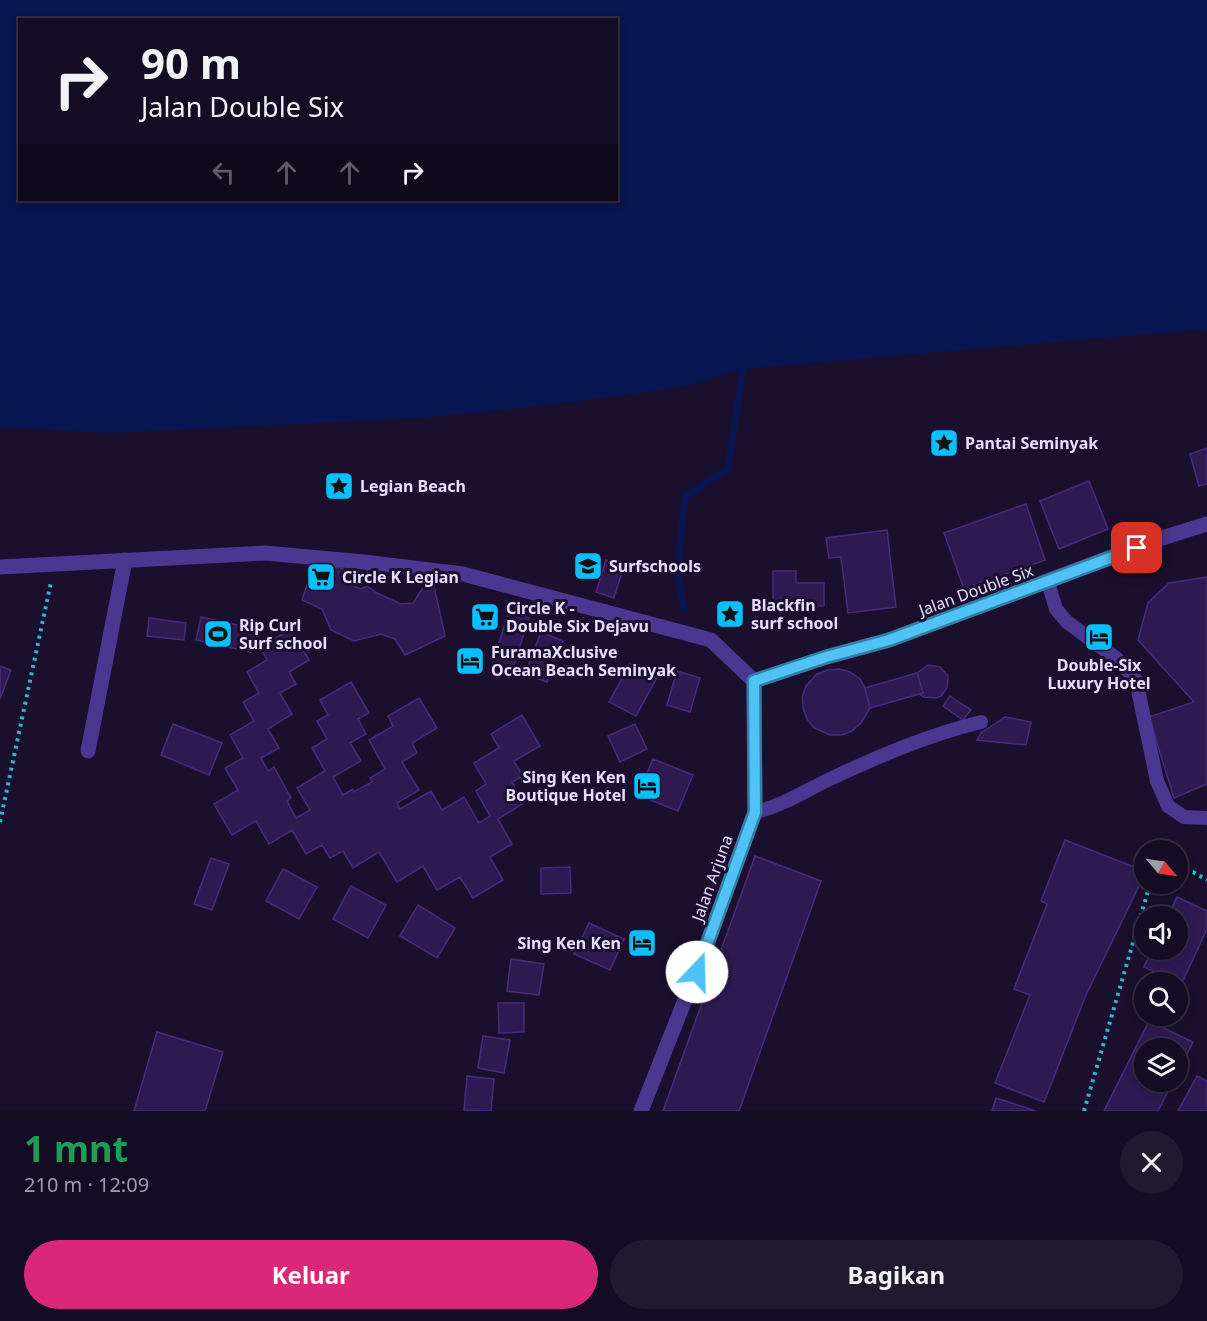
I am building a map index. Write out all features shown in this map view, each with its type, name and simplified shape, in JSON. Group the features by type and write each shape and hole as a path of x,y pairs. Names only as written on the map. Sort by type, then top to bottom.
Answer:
{"street":[{"name":"Jalan Double Six","path":"754,681 826,657 889,640 1159,539 1207,524"},
{"path":"0,567 265,553 364,561 463,574 711,640 754,681"},
{"path":"88,751 125,560"},
{"name":"Jalan Arjuna","path":"641,1111 704,952 755,812 754,681"}],"lane":[{"path":"1048,582 1056,609 1066,622 1117,659 1136,680 1157,781 1168,806 1184,817 1207,818"},
{"path":"755,812 772,808 830,779 930,736 981,722"}],"path":[{"path":"0,822 54,564"},
{"path":"1188,872 1207,880"},
{"path":"1084,1111 1147,894"}],"shaded area":[{"path":"0,0 1207,0 1207,329 743,369 684,387 558,404 422,418 111,433 0,427"}],"building":[{"path":"1207,448 1207,484 1199,486 1190,454"},
{"path":"1089,481 1108,529 1059,549 1040,501"},
{"path":"1026,504 1045,560 964,589 944,533"},
{"path":"887,530 896,607 848,613 841,557 829,558 826,538"},
{"path":"606,560 624,565 614,598 596,592"},
{"path":"313,566 343,568 342,581 361,589 367,586 401,604 413,603 430,577 445,636 405,655 395,639 381,634 354,641 331,630 322,609 302,600"},
{"path":"773,571 796,571 796,583 824,583 824,606 773,605"},
{"path":"1207,577 1207,784 1174,798 1149,717 1194,702 1138,640 1148,603 1169,583"},
{"path":"509,611 529,618 512,671 492,665"},
{"path":"201,617 256,629 251,652 196,640"},
{"path":"149,618 186,623 184,640 147,636"},
{"path":"291,629 309,660 289,672 296,684 280,693 292,714 268,729 279,748 261,758 268,771 274,767 291,798 287,801 296,818 310,810 297,788 325,771 312,748 327,739 317,721 328,715 320,700 351,682 369,713 358,719 366,734 350,743 361,761 333,777 343,795 372,782 370,778 385,769 369,740 393,726 388,716 419,698 437,728 412,743 417,753 402,762 419,790 397,803 400,809 431,791 442,810 464,797 479,823 490,816 476,791 486,784 474,763 499,748 491,734 522,715 540,746 514,761 523,776 512,782 524,803 498,819 512,844 490,857 503,880 473,898 460,877 437,890 423,866 397,882 379,852 353,868 343,851 330,858 322,845 306,854 292,830 269,844 256,821 232,835 214,804 238,790 225,768 243,758 230,735 254,721 243,702 259,693 247,672 267,660 260,647"},
{"path":"541,632 563,641 547,682 525,674"},
{"path":"630,664 656,679 636,716 609,702"},
{"path":"928,665 940,667 948,676 947,688 941,696 936,698 919,694 923,693 917,673"},
{"path":"0,666 11,670 0,699"},
{"path":"839,669 850,672 860,679 870,708 861,723 852,731 842,735 830,735 814,728 807,719 802,697 806,686 817,674"},
{"path":"677,671 700,678 690,712 667,705"},
{"path":"917,673 923,693 870,708 865,688"},
{"path":"950,696 971,710 963,720 943,706"},
{"path":"1005,717 1031,722 1026,745 977,740 981,733"},
{"path":"173,724 222,743 209,775 161,755"},
{"path":"635,724 647,749 620,762 608,736"},
{"path":"653,759 693,775 678,811 638,795"},
{"path":"1065,840 1134,867 1135,894 1086,995 1044,1102 995,1083 1030,995 1014,989 1047,904 1041,901"},
{"path":"755,856 821,881 739,1111 663,1111"},
{"path":"211,858 229,864 212,910 194,904"},
{"path":"570,867 571,893 541,894 541,868"},
{"path":"283,869 317,887 299,919 266,901"},
{"path":"351,886 386,905 368,938 333,919"},
{"path":"1177,897 1207,911 1207,929 1187,972 1154,972 1144,967 1147,960 1188,960 1188,906 1173,906"},
{"path":"418,905 455,928 437,958 400,936"},
{"path":"589,923 624,939 610,970 574,954"},
{"path":"511,959 544,964 539,995 507,991"},
{"path":"498,1003 524,1003 524,1032 499,1033"},
{"path":"1146,1026 1159,1026 1185,1038 1140,1038"},
{"path":"157,1032 223,1052 205,1111 134,1111"},
{"path":"483,1036 510,1040 504,1073 478,1068"},
{"path":"1188,1040 1193,1042 1188,1052"},
{"path":"1134,1051 1134,1092 1168,1092 1158,1111 1104,1111"},
{"path":"467,1076 494,1079 491,1111 464,1110"},
{"path":"1197,1076 1207,1081 1207,1111 1178,1111"},
{"path":"996,1098 1036,1111 992,1111"}],"waterway":[{"path":"684,609 677,571 685,497 728,468 743,369"}],"place":[{"name":"Pantai Seminyak","path":"944,443"},
{"name":"Legian Beach","path":"339,486"},
{"name":"Surfschools","path":"588,566"},
{"name":"Circle K Legian","path":"321,577"},
{"name":"Blackfin surf school","path":"730,614"},
{"name":"Circle K - Double Six Dejavu","path":"485,617"},
{"name":"Rip Curl Surf school","path":"218,634"},
{"name":"Double-Six Luxury Hotel","path":"1099,637"},
{"name":"FuramaXclusive Ocean Beach Seminyak","path":"470,661"},
{"name":"Sing Ken Ken Boutique Hotel","path":"647,786"},
{"name":"Sing Ken Ken","path":"642,943"}],"route":[{"path":"697,972 755,812 754,681 826,657 889,640 1137,548"}]}
